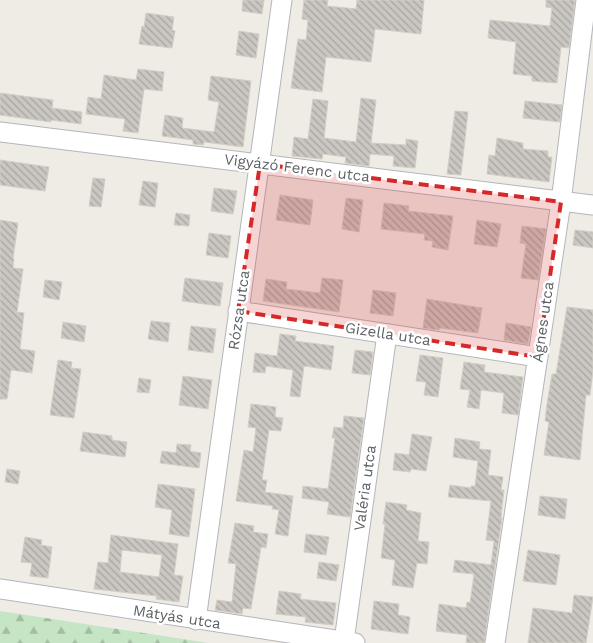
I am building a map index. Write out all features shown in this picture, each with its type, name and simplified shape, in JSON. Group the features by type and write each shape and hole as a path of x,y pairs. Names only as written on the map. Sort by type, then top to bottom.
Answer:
{"street":[{"name":"Rózsa utca","path":"196,620 282,0"},
{"name":"Ágnes utca","path":"495,643 561,202 586,0"},
{"name":"Vigyázó Ferenc utca","path":"0,132 593,205"},
{"name":"Gizella utca","path":"238,311 538,357"},
{"name":"Valéria utca","path":"349,642 387,334"},
{"name":"Mátyás utca","path":"0,589 349,642"}],"highlighted area":[{"path":"260,164 561,202 538,357 238,311"}],"green space":[{"path":"0,611 209,643 0,643"}],"building":[{"path":"243,0 264,0 262,14 242,11"},
{"path":"304,0 328,0 327,6 356,9 357,0 424,0 421,34 375,29 371,62 326,57 322,92 291,88 298,39 306,40 308,20 302,19"},
{"path":"546,0 575,0 569,48 561,47 557,83 532,81 532,76 513,74 516,42 488,38 490,20 550,26 552,8 546,7"},
{"path":"146,13 174,17 172,30 175,31 172,48 139,44"},
{"path":"239,31 259,34 256,58 236,55"},
{"path":"138,69 164,72 162,91 144,89 138,133 123,131 125,119 86,114 88,97 101,99 104,75 136,80"},
{"path":"211,76 251,81 243,147 204,142 203,145 193,144 193,140 162,136 165,115 183,118 182,128 214,132 219,102 208,100"},
{"path":"0,93 53,100 52,108 82,112 81,124 0,115"},
{"path":"361,98 376,100 371,143 406,145 406,139 418,141 415,168 393,166 394,156 370,154 369,166 345,163 346,157 323,154 322,159 292,156 294,137 308,139 313,99 328,101 324,138 356,142"},
{"path":"525,101 562,105 560,122 523,118"},
{"path":"455,111 468,112 461,175 447,174"},
{"path":"497,138 523,143 523,149 548,151 548,157 552,157 549,182 487,174 489,155 495,156"},
{"path":"0,160 49,167 45,191 0,185"},
{"path":"93,178 105,179 101,207 89,206"},
{"path":"143,181 158,183 155,207 139,205"},
{"path":"214,188 237,191 233,214 211,211"},
{"path":"280,195 313,200 310,225 276,220"},
{"path":"346,198 363,200 359,232 342,229"},
{"path":"384,203 409,206 408,211 453,216 448,250 432,247 433,241 424,240 425,234 381,229"},
{"path":"176,213 190,215 189,226 174,225"},
{"path":"0,220 18,223 13,268 23,269 17,312 24,313 20,349 35,351 32,373 11,370 7,399 0,399"},
{"path":"477,220 501,224 497,247 474,244"},
{"path":"522,226 546,229 538,280 521,278 526,244 520,243"},
{"path":"575,230 593,232 593,248 573,245"},
{"path":"209,233 231,236 228,258 206,255"},
{"path":"185,278 223,283 220,306 182,301"},
{"path":"322,278 343,280 339,312 263,301 266,279 287,282 286,289 320,293"},
{"path":"45,280 62,282 59,300 43,297"},
{"path":"373,290 396,293 393,316 370,313"},
{"path":"427,299 482,308 478,333 440,328 439,330 423,328"},
{"path":"567,307 593,310 593,371 590,395 586,395 580,460 544,455 549,422 545,421 547,404 552,374 556,374"},
{"path":"151,321 170,323 168,342 148,339"},
{"path":"63,322 86,326 84,342 61,338"},
{"path":"506,323 531,327 528,344 504,340"},
{"path":"191,326 216,329 213,353 188,350"},
{"path":"280,334 296,336 295,341 334,346 331,370 304,366 300,397 290,396 293,370 266,366 265,373 253,372 255,353 277,356"},
{"path":"355,350 373,352 370,375 352,373"},
{"path":"420,355 443,358 438,397 424,395 426,382 416,381"},
{"path":"58,360 72,362 71,368 81,369 74,418 50,415"},
{"path":"464,362 485,365 484,372 523,377 518,415 502,413 504,393 481,390 479,409 467,407 470,390 460,389"},
{"path":"183,376 212,380 208,409 179,405"},
{"path":"139,378 151,380 149,393 137,392"},
{"path":"251,404 276,407 275,417 283,418 281,431 269,430 262,480 267,480 265,492 293,496 288,536 275,534 279,510 272,509 273,506 236,501 244,450 253,452 256,428 248,427"},
{"path":"344,416 364,418 350,517 327,514 329,502 302,498 303,486 328,489 335,438 332,438 334,427 343,428"},
{"path":"83,432 112,436 112,440 127,442 125,457 80,451"},
{"path":"412,434 432,437 426,471 411,469 410,472 393,470 395,453 409,455"},
{"path":"455,438 480,442 479,449 491,450 488,475 503,477 501,490 504,490 502,518 484,643 466,643 467,635 436,631 439,604 466,608 467,602 470,603 474,574 453,572 455,560 491,565 494,541 486,540 491,501 448,497 450,485 471,488 471,486 475,486 478,461 453,457"},
{"path":"177,444 191,445 190,451 201,453 199,468 160,463 162,451 176,453"},
{"path":"7,469 20,471 18,484 5,482"},
{"path":"158,484 195,489 189,537 169,534 172,510 155,507"},
{"path":"540,496 567,499 565,519 538,515"},
{"path":"386,502 407,505 406,510 421,513 418,541 429,542 427,564 417,563 413,588 392,585 395,560 381,558"},
{"path":"235,523 254,526 253,532 268,534 266,548 261,547 251,609 243,608 242,614 215,610 217,600 232,602 236,564 228,563"},
{"path":"306,534 329,537 326,555 304,552"},
{"path":"111,535 178,544 174,575 183,576 179,602 156,599 157,596 94,589 98,562 108,563","holes":["122,550 162,555 159,577 120,572"]},
{"path":"25,537 42,540 41,545 52,547 48,578 30,576 32,563 21,562"},
{"path":"528,550 560,555 556,585 523,581"},
{"path":"319,562 339,565 336,581 317,578"},
{"path":"279,591 301,594 300,599 336,603 333,625 305,622 306,617 276,614"},
{"path":"574,595 593,597 586,643 528,643 533,608 572,613"},
{"path":"374,601 399,604 398,615 410,617 408,634 371,629"}]}
